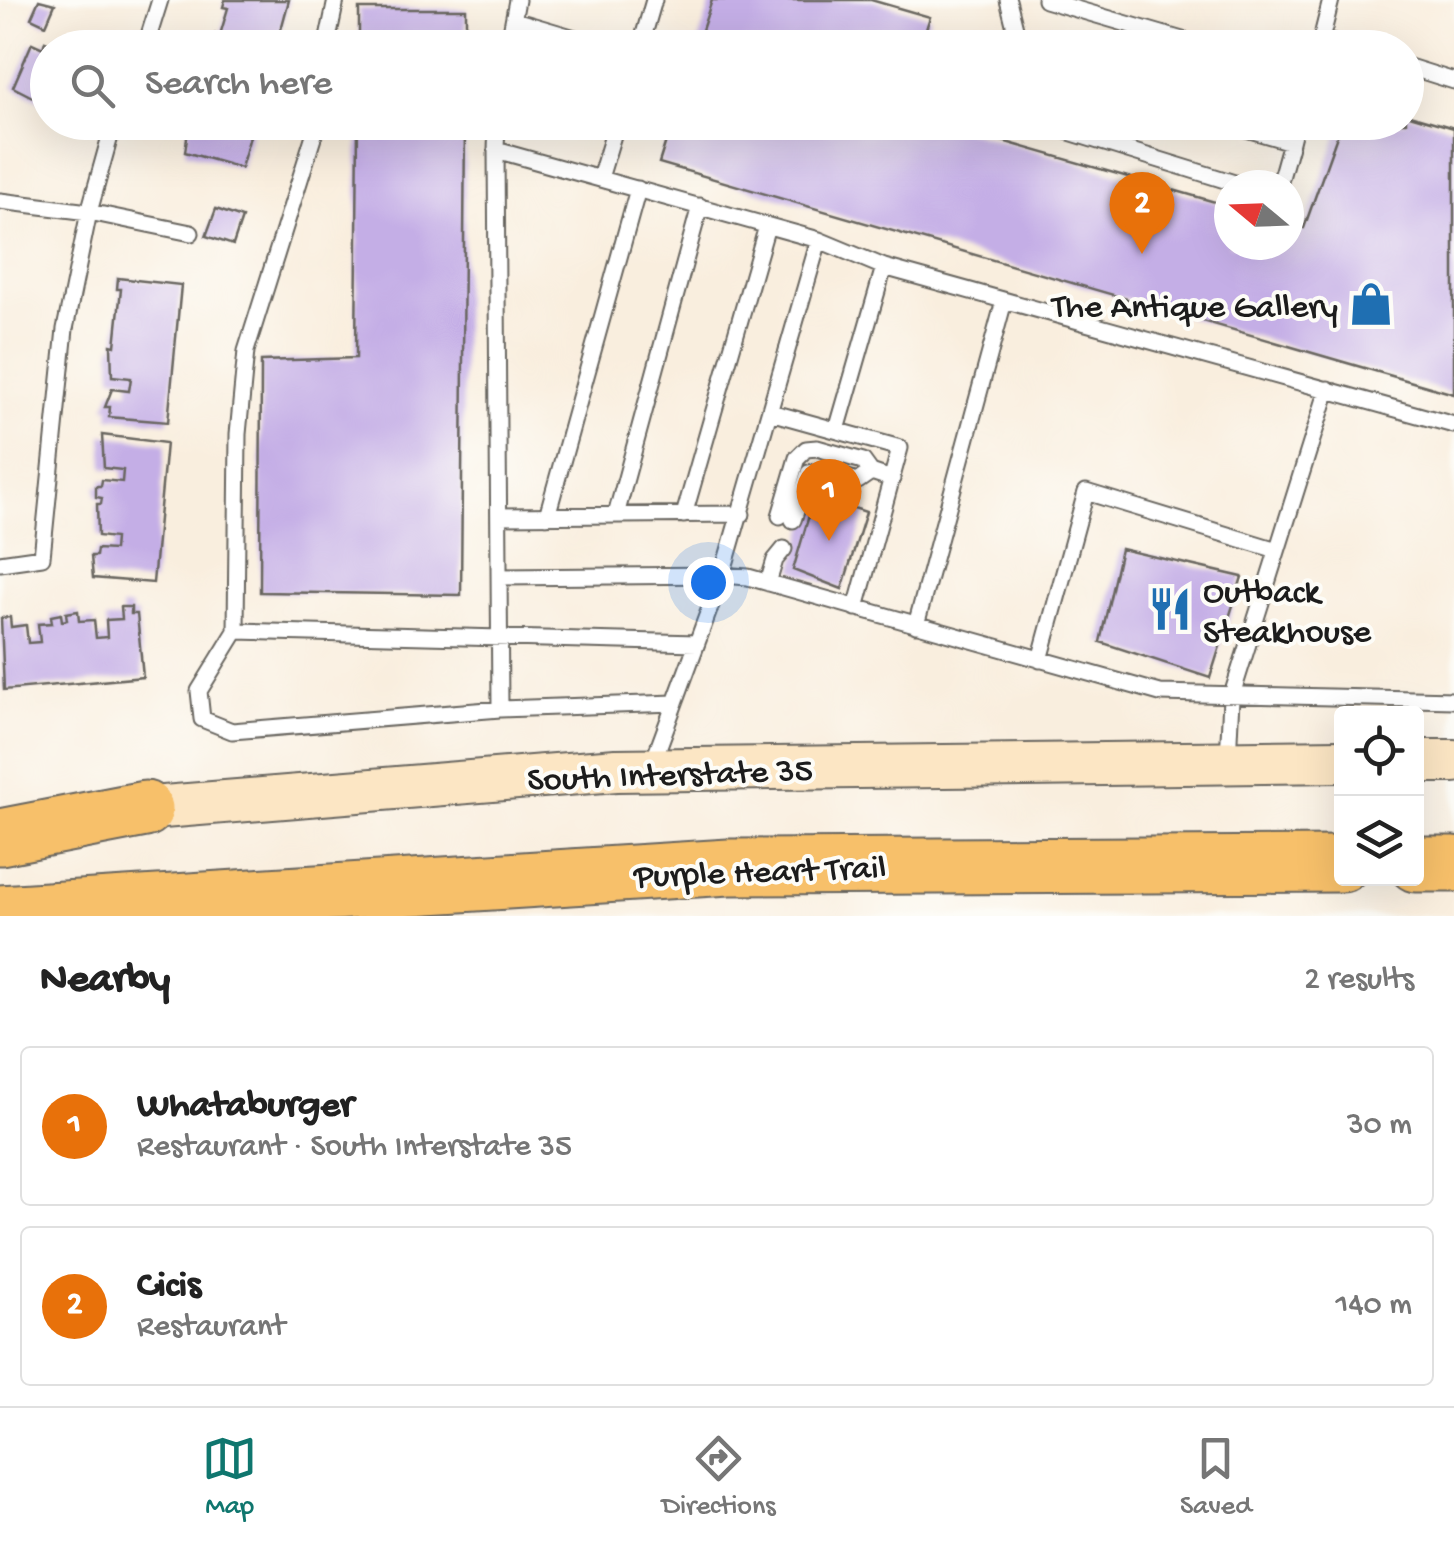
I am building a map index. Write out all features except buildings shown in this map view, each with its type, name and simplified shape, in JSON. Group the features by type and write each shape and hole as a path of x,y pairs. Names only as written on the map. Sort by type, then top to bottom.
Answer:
{"highway":[{"path":"0,837 145,809"},
{"name":"Purple Heart Trail","path":"0,913 728,867 1334,864"},
{"path":"1424,864 1454,864"}],"main road":[{"name":"South Interstate 35","path":"0,819 651,769 1334,760"},
{"path":"1424,761 1454,761"}],"lane":[{"path":"151,30 160,0"},
{"path":"330,30 336,0"},
{"path":"512,30 518,0"},
{"path":"645,30 654,0"},
{"path":"1008,0 1016,30"},
{"path":"1046,0 1148,30"},
{"path":"1323,30 1331,0"},
{"path":"514,20 548,30"},
{"path":"1424,72 1454,81"},
{"path":"0,563 42,556 65,329 89,212 109,140"},
{"path":"312,140 246,351 238,434 236,631 199,691 202,719 232,731 500,709 675,703"},
{"path":"497,140 500,709"},
{"path":"600,178 612,140"},
{"path":"1095,140 1214,177"},
{"path":"1284,140 1291,142 1284,170"},
{"path":"496,150 818,240 884,267 1454,425"},
{"path":"547,516 638,189"},
{"path":"0,201 89,212 191,233"},
{"path":"616,515 700,206"},
{"path":"684,515 768,226"},
{"path":"651,769 742,514 818,240"},
{"path":"837,430 884,267"},
{"path":"916,625 1004,301"},
{"path":"1228,760 1231,698 1328,389"},
{"path":"770,412 900,448 856,608"},
{"path":"786,518 797,458 806,449 863,461 871,472 892,479"},
{"path":"1040,660 1086,492 1278,550"},
{"path":"499,516 742,514"},
{"path":"768,583 777,551"},
{"path":"500,578 722,575 768,583 1160,693 1231,698 1454,700"},
{"path":"236,631 697,642"}],"place":[{"name":"Cicis","path":"1142,254"},
{"name":"The Antique Gallery","path":"1371,304"},
{"name":"Whataburger","path":"829,541"},
{"name":"Outback Steakhouse","path":"1170,609"}]}
